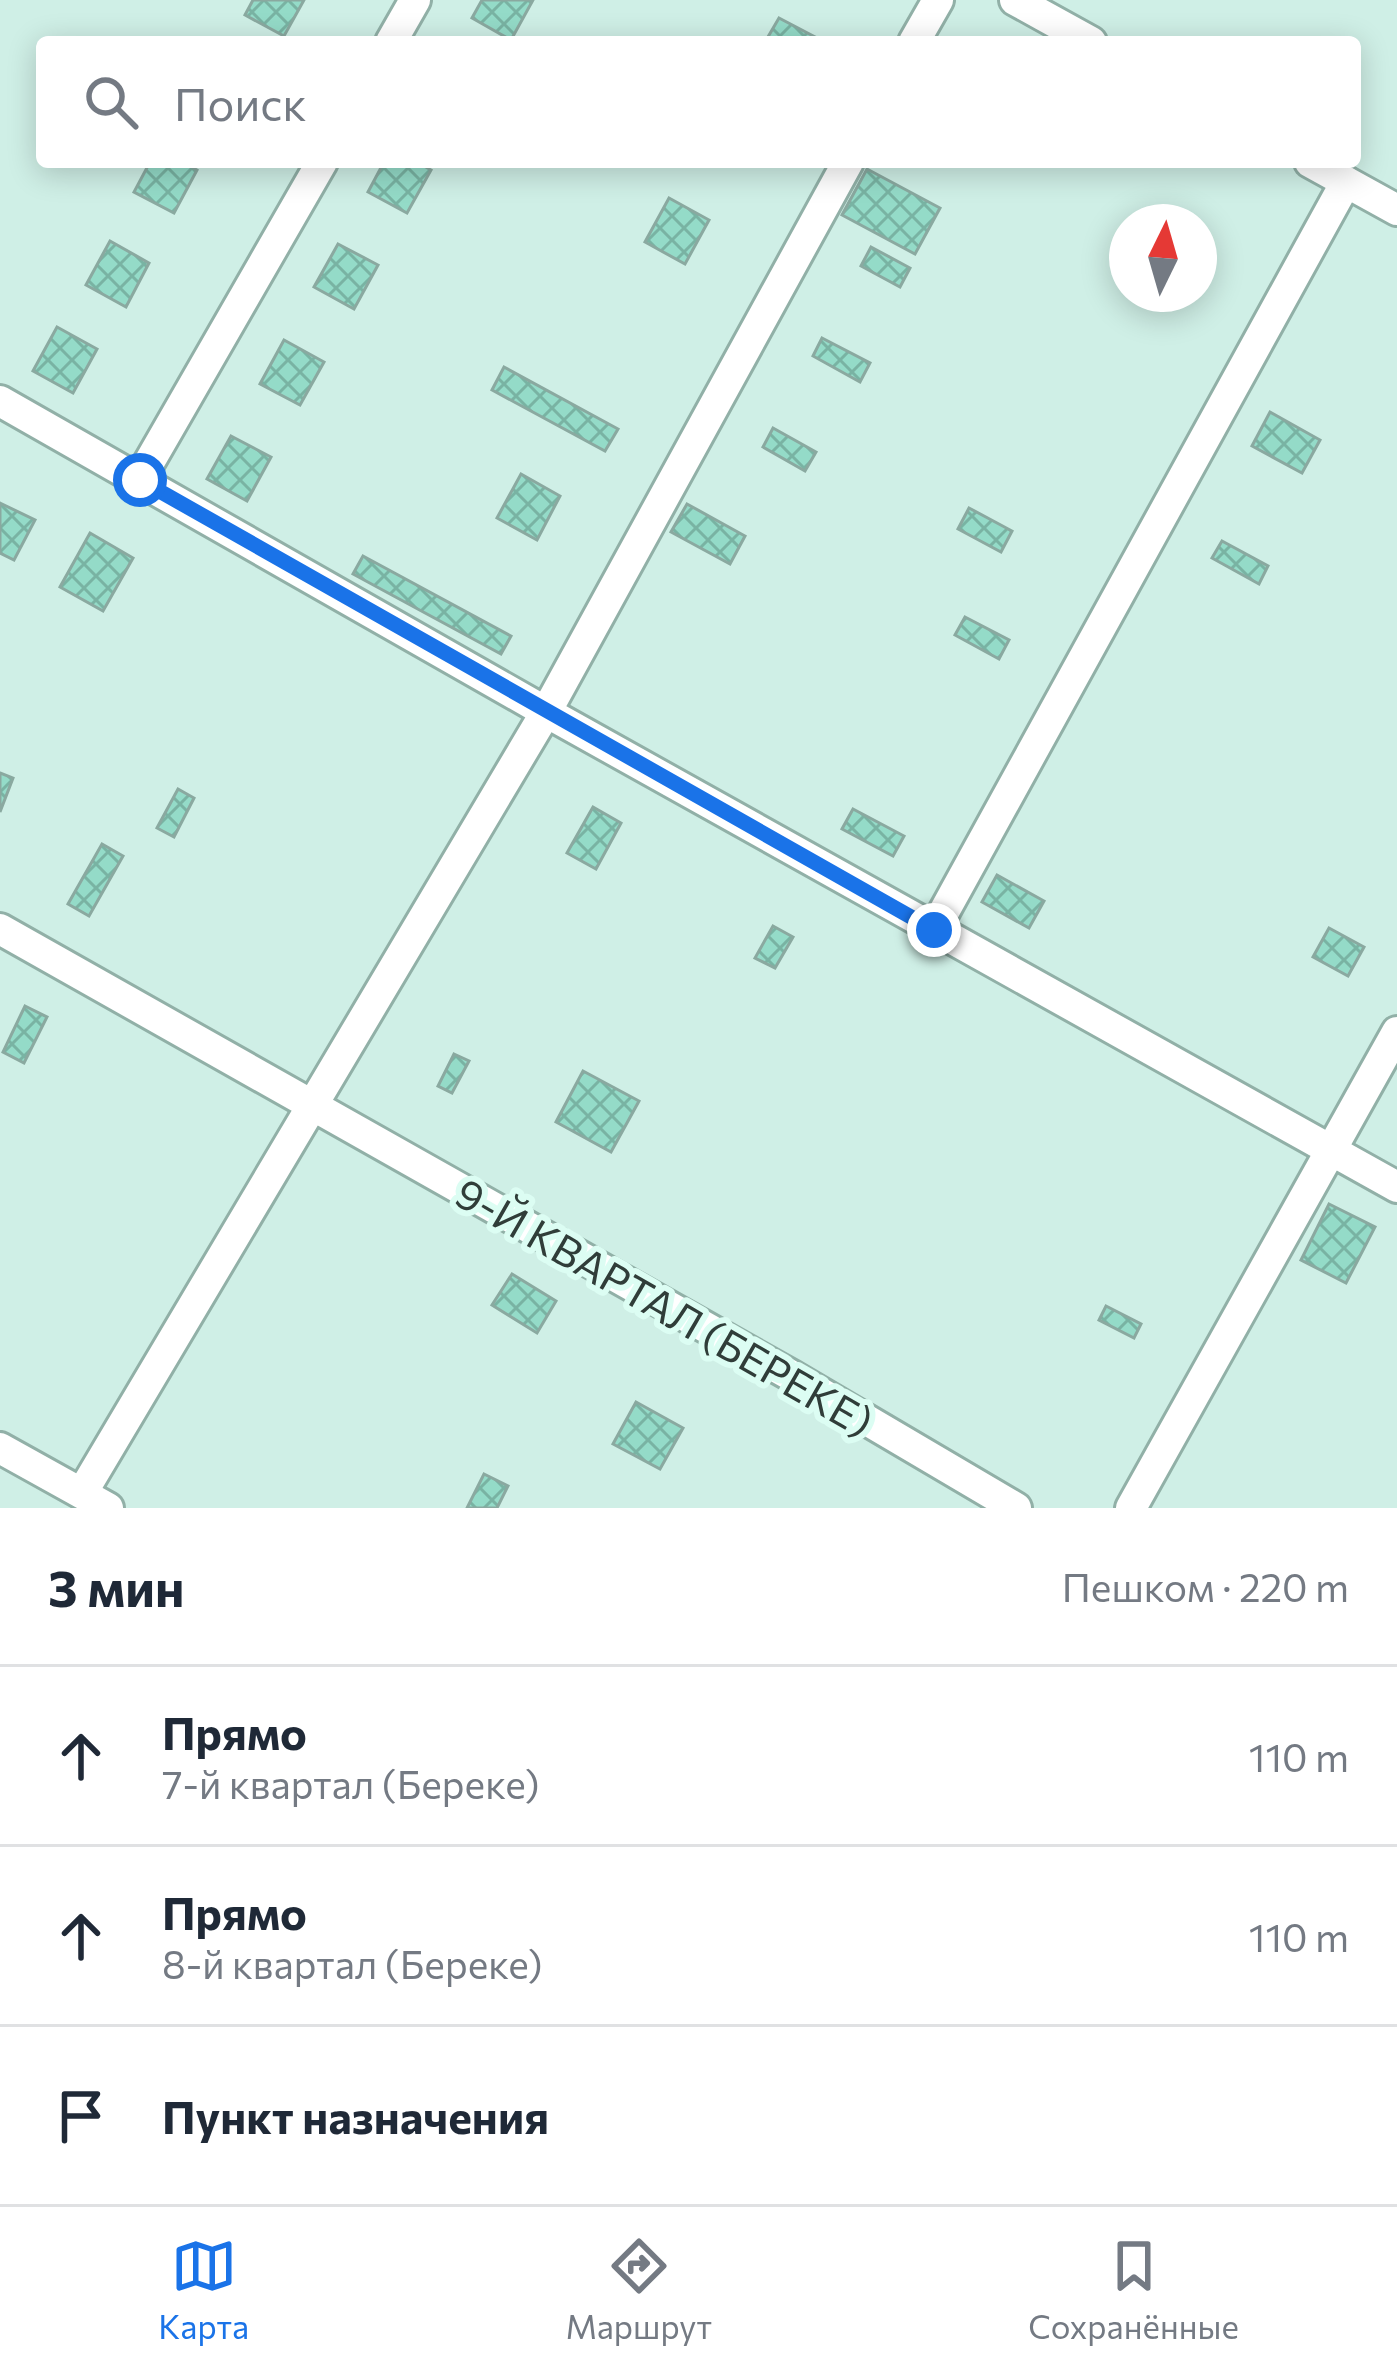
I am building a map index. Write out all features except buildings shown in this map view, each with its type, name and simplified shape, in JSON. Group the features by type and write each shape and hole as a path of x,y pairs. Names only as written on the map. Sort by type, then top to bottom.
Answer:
{"street":[{"path":"395,36 416,0"},
{"path":"917,36 938,0"},
{"path":"1015,0 1080,36"},
{"path":"140,480 319,168"},
{"path":"0,1448 95,1501 312,1107 546,712 845,168"},
{"path":"1321,168 1397,210"},
{"path":"934,930 1346,182"},
{"path":"0,400 546,712 1397,1187"},
{"name":"9-Й КВАРТАЛ (БЕРЕКЕ)","path":"0,929 792,1376 1016,1508"},
{"path":"1131,1508 1397,1032"}],"route":[{"path":"140,480 934,930"}]}
